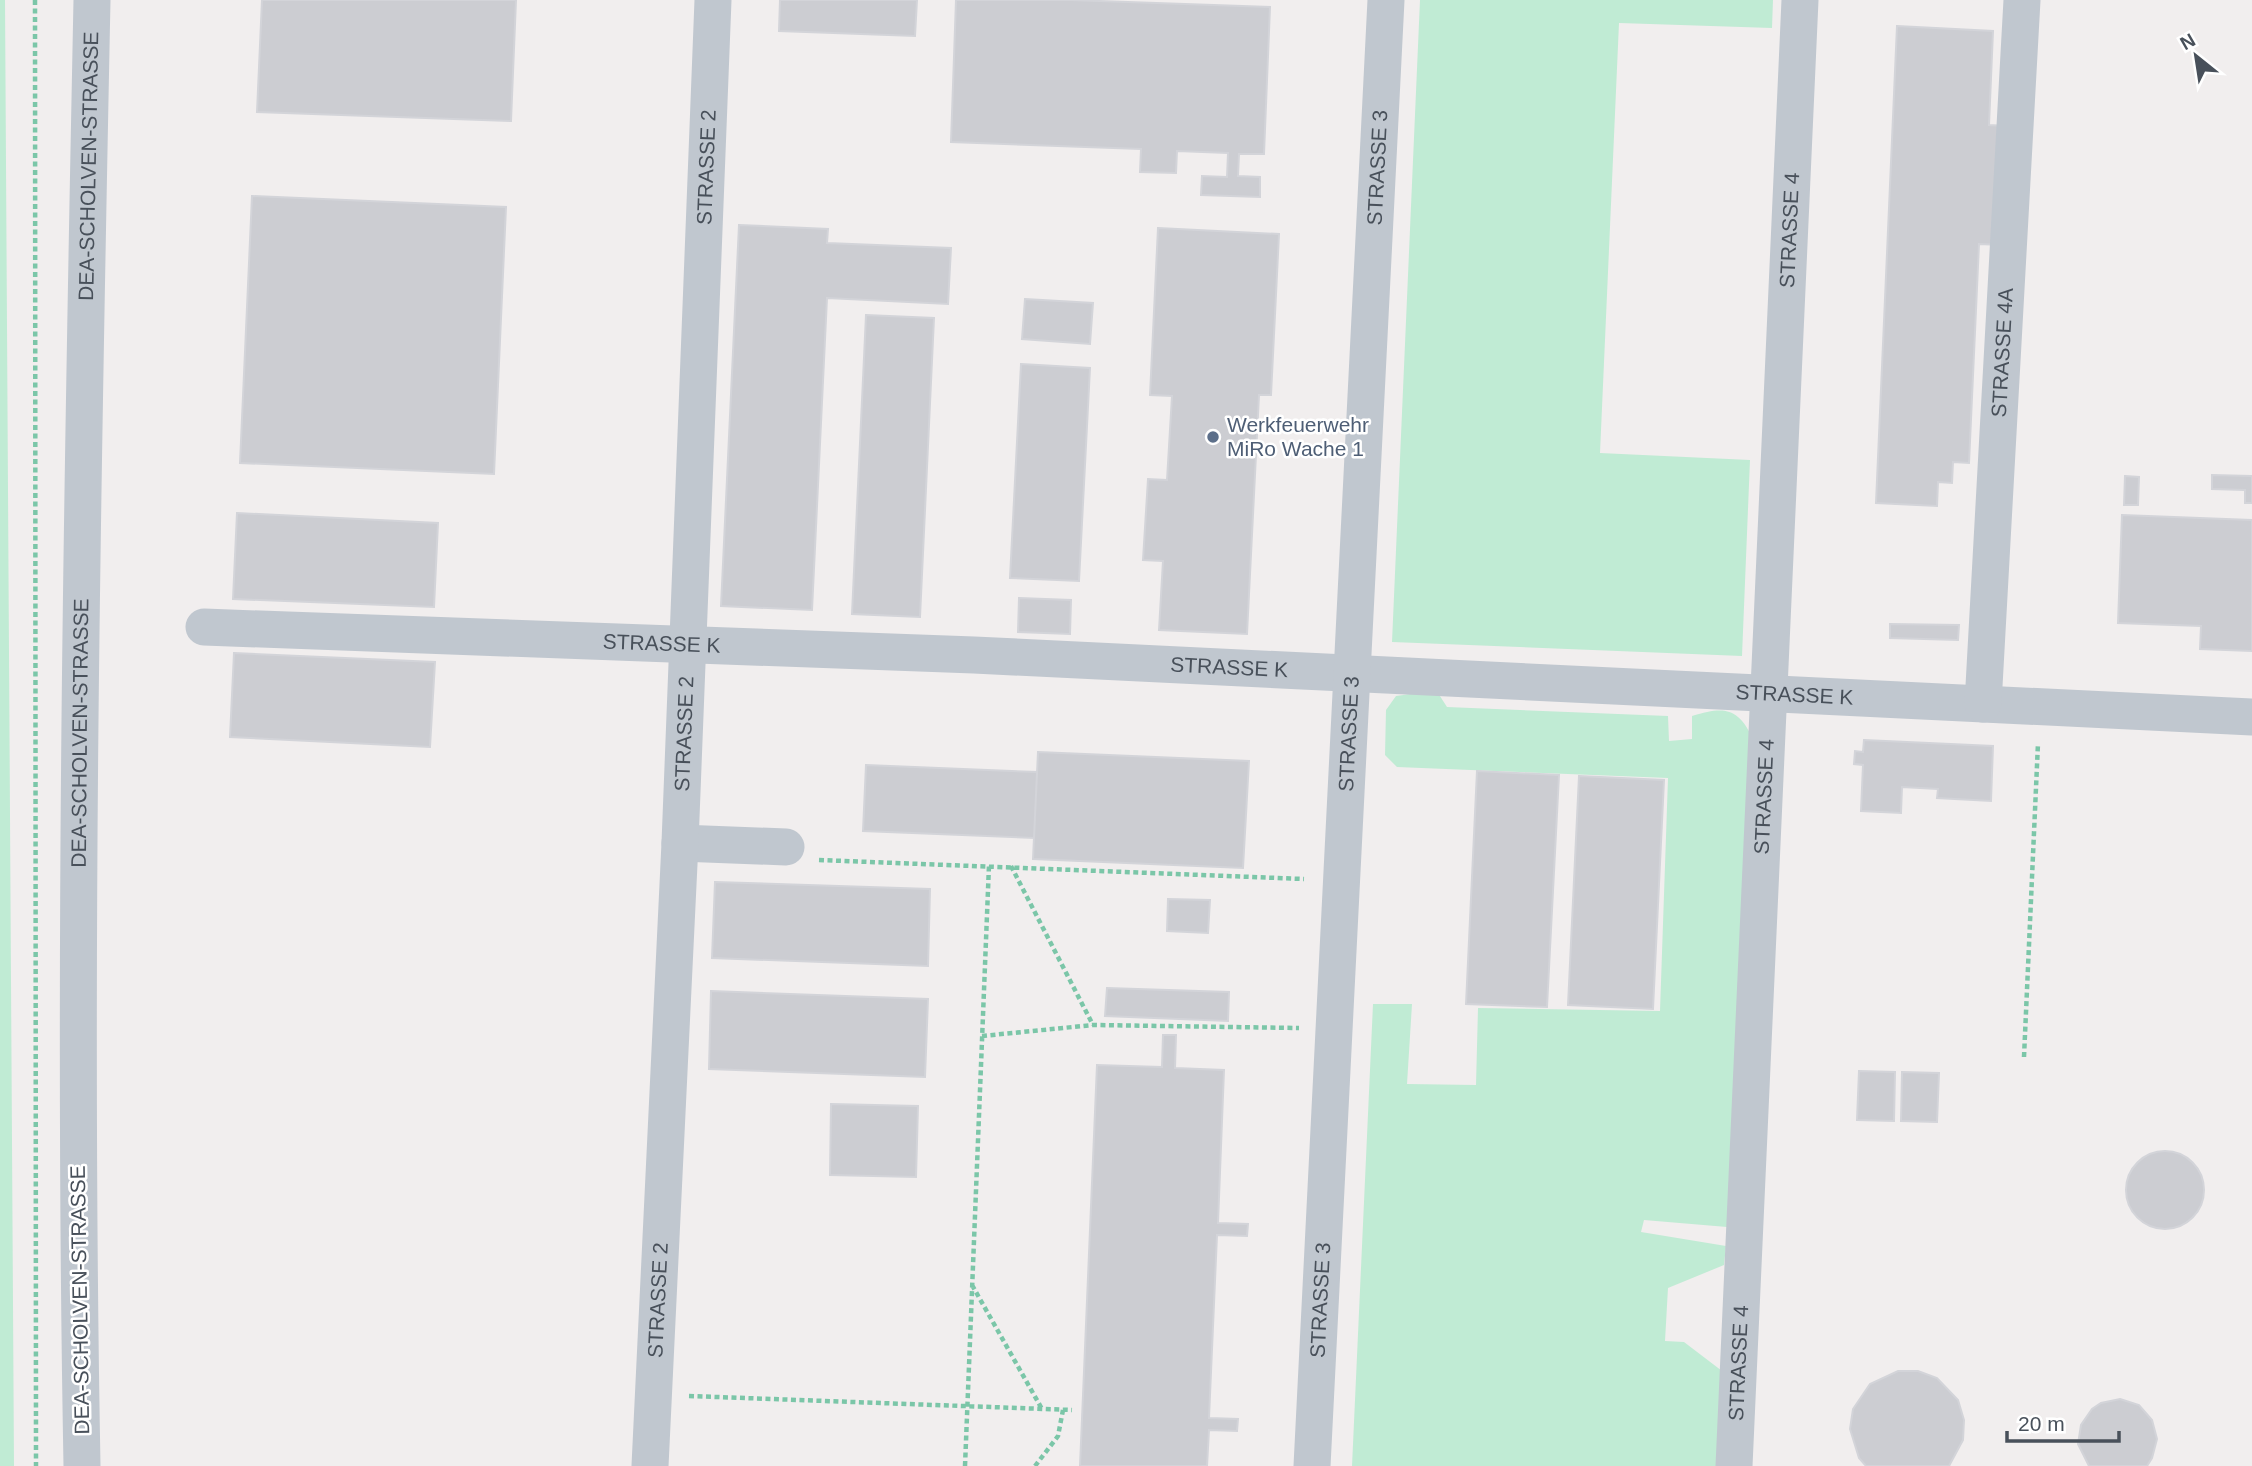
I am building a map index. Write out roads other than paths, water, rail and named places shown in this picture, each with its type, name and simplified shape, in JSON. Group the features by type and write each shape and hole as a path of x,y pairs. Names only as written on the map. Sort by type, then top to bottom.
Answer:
{"street":[{"name":"DEA-SCHOLVEN-STRASSE","path":"82,1466 78,1115 80,590 92,0"},
{"name":"STRASSE 2","path":"650,1466 680,843 713,0"},
{"name":"STRASSE 3","path":"1312,1466 1387,0"},
{"name":"STRASSE 4","path":"1734,1466 1800,0"},
{"name":"STRASSE 4A","path":"1983,704 2022,0"},
{"name":"STRASSE K","path":"204,627 687,642 2252,717"},
{"path":"680,843 786,847"}],"place":[{"name":"Werkfeuerwehr MiRo Wache 1","path":"1213,437"}]}
